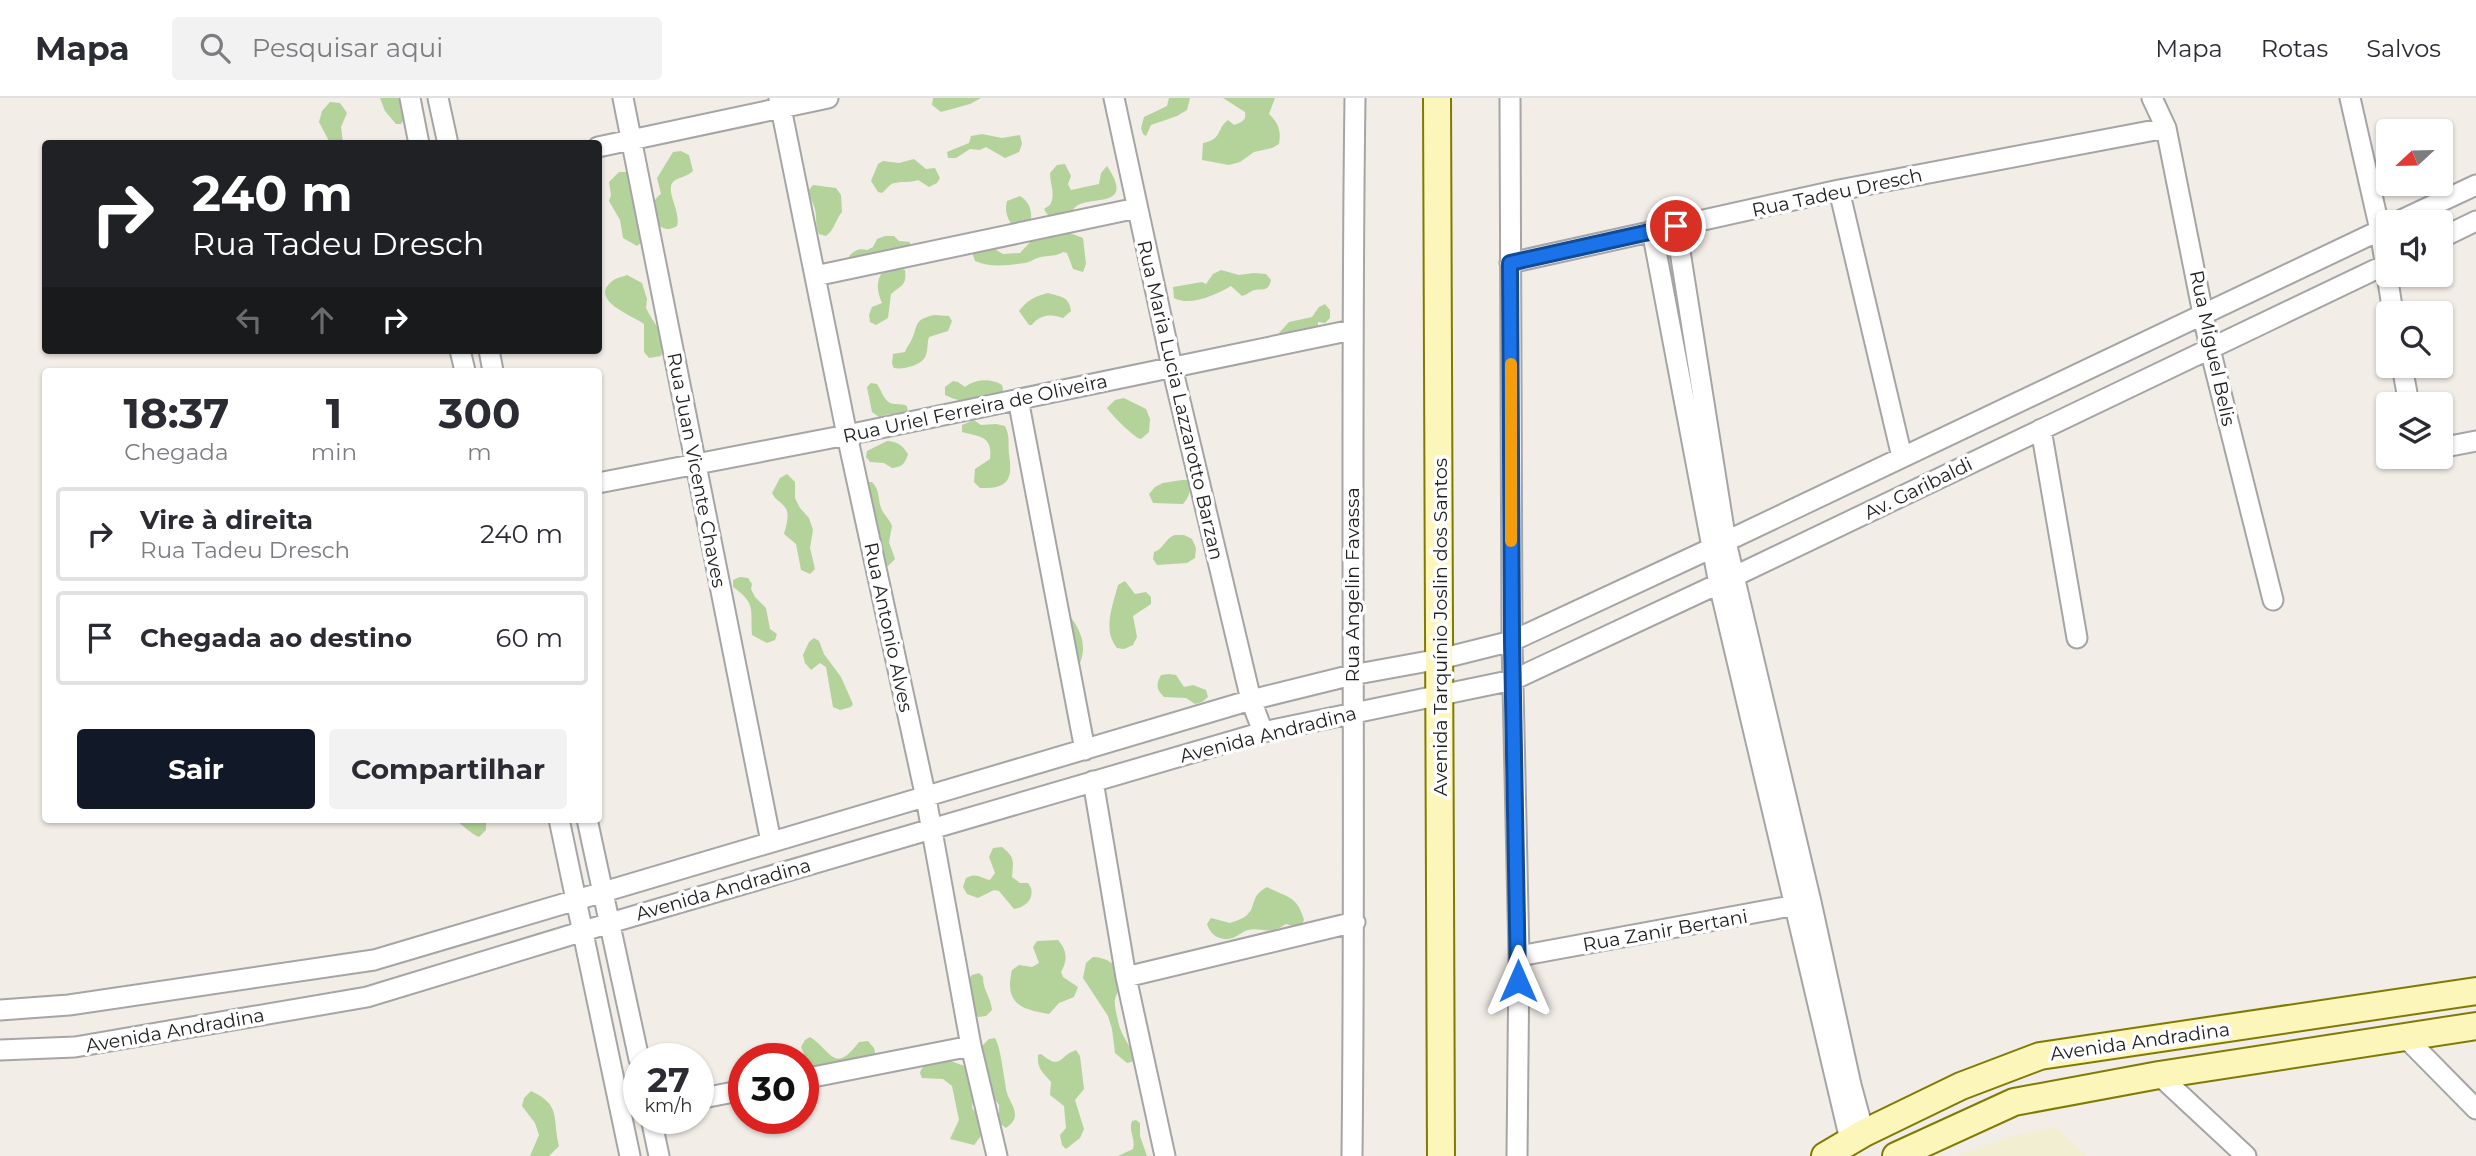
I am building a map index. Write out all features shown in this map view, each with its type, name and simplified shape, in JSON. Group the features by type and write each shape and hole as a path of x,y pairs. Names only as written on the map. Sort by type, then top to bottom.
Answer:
{"main road":[{"name":"Avenida Tarquínio Joslin dos Santos","path":"1437,98 1441,1156"},
{"name":"Avenida Andradina","path":"1825,1156 1857,1136 1961,1086 2040,1056 2476,991"},
{"path":"2320,1015 2323,1049"},
{"name":"Avenida Andradina","path":"1896,1156 2014,1102 2159,1075 2476,1026"}],"street":[{"path":"410,98 418,140"},
{"path":"438,98 447,140"},
{"name":"Rua Juan Vicente Chaves","path":"623,98 771,842"},
{"path":"602,146 780,103 828,98"},
{"name":"Rua Maria Lucia Lazzarotto Barzan","path":"1114,98 1172,367 1251,700 1264,732"},
{"name":"Rua Angelin Favassa","path":"1352,1156 1352,330 1355,98"},
{"path":"1510,98 1512,641 1519,956 1517,1156"},
{"name":"Rua Miguel Belis","path":"2151,98 2166,128 2210,349 2273,600"},
{"path":"2350,98 2384,210"},
{"name":"Rua Antonio Alves","path":"780,103 847,435 926,798 971,1046 997,1156"},
{"name":"Rua Tadeu Dresch","path":"1510,263 1839,190 2166,128"},
{"name":"Av. Garibaldi","path":"2423,210 2476,185"},
{"path":"1839,190 1902,457"},
{"path":"815,276 1137,208"},
{"path":"2453,232 2476,221"},
{"path":"1676,226 1719,545"},
{"path":"1652,230 1726,580 1857,1136"},
{"name":"Av. Garibaldi","path":"0,1010 69,1005 374,960 1251,700 1352,675 1440,659 1512,641 2376,232"},
{"name":"Av. Garibaldi","path":"1440,694 1513,680 2376,269"},
{"name":"Rua Uriel Ferreira de Oliveira","path":"602,482 847,435 1352,330"},
{"path":"1017,398 1085,750"},
{"path":"2041,429 2077,638"},
{"path":"2453,445 2476,441"},
{"name":"Avenida Andradina","path":"0,1050 75,1047 367,997 931,828 1264,732 1440,694"},
{"path":"1093,781 1126,977 1165,1156"},
{"path":"560,823 623,1085"},
{"path":"588,823 636,1043"},
{"name":"Rua Zanir Bertani","path":"1519,956 1804,904"},
{"path":"1126,977 1354,922"},
{"path":"2406,1038 2476,1109"},
{"path":"819,1076 971,1046"},
{"path":"2159,1075 2246,1156"},
{"path":"630,1134 630,1156"},
{"path":"654,1134 659,1156"}],"shaded area":[{"path":"2056,1127 2086,1156 1954,1156 2012,1136"}],"green space":[{"path":"380,98 399,98 404,104 406,116 401,124 396,124 385,111"},
{"path":"933,98 981,98 941,112 932,105"},
{"path":"1169,98 1190,98 1187,110 1151,125 1146,136 1141,128 1144,117 1167,106"},
{"path":"1223,98 1275,98 1269,114 1278,128 1279,144 1254,152 1240,162 1229,165 1202,160 1203,143 1214,139 1228,120 1234,125 1245,117 1245,112"},
{"path":"330,102 340,103 347,113 341,127 343,140 328,140 319,122 322,111"},
{"path":"982,134 1002,138 1020,135 1022,144 1019,152 1005,158 986,147 980,150 970,149 956,158 948,158 947,152 969,143 971,136"},
{"path":"681,151 689,155 693,171 673,182 671,191 677,226 663,228 654,219 653,212 653,205 661,194 657,178 673,152"},
{"path":"914,159 926,169 935,168 940,178 937,183 929,187 918,180 898,182 891,184 882,193 878,192 871,181 878,164 883,161 899,163"},
{"path":"1065,164 1071,176 1068,184 1071,190 1099,184 1101,173 1107,166 1117,189 1109,198 1078,205 1067,218 1050,217 1044,209 1050,205 1053,197 1050,173 1057,165"},
{"path":"619,172 627,172 635,177 647,238 637,246 623,238 620,220 609,201 609,182"},
{"path":"813,185 836,188 841,195 842,212 826,236 818,231 809,190"},
{"path":"1020,196 1030,207 1031,222 1015,229 1007,216 1006,205 1007,201"},
{"path":"1059,231 1083,238 1086,264 1083,272 1073,269 1067,253 1063,252 1025,263 1000,265 975,261 973,255 974,248 993,248 1003,254 1020,253 1033,239"},
{"path":"894,236 899,241 910,242 910,247 878,252 864,260 851,260 849,256 853,252 873,247 877,239"},
{"path":"885,268 905,270 904,282 891,294 888,318 876,325 870,322 869,315 872,307 882,303 878,289 880,277"},
{"path":"1221,270 1239,275 1266,274 1271,280 1266,289 1255,290 1242,296 1231,286 1196,300 1174,298 1173,287 1202,282 1206,284 1213,274"},
{"path":"627,275 642,283 647,299 646,308 662,337 661,356 649,358 644,352 644,324 609,302 605,295 611,282"},
{"path":"1048,293 1066,300 1071,311 1063,318 1046,316 1029,325 1019,311 1032,299"},
{"path":"1325,304 1330,310 1330,318 1325,323 1318,322 1318,329 1283,337 1279,333 1289,322 1312,317 1319,307"},
{"path":"934,315 949,316 952,321 948,331 929,337 926,355 921,362 894,368 893,354 905,352 919,321"},
{"path":"953,381 965,387 978,381 993,381 1002,385 1004,395 974,401 960,400 945,395 945,387"},
{"path":"871,383 877,384 890,403 907,406 906,416 889,414 879,417 872,412 867,387"},
{"path":"1124,398 1146,409 1150,419 1149,432 1141,439 1128,430 1107,408 1115,400"},
{"path":"974,420 981,425 996,424 1007,429 1010,470 1003,485 980,488 974,482 975,469 990,459 990,451 984,438 962,432 962,425"},
{"path":"887,441 899,444 908,454 901,466 892,468 884,463 870,462 866,457 867,451"},
{"path":"787,474 795,482 795,498 809,518 813,530 810,548 815,569 810,574 801,570 796,544 784,534 787,512 772,493 780,478"},
{"path":"1187,480 1190,489 1183,504 1153,503 1149,494 1155,487"},
{"path":"863,482 872,482 875,485 882,510 892,526 889,542 895,559 888,566 883,566 876,554 881,537 874,531"},
{"path":"1175,535 1192,539 1196,548 1195,558 1187,563 1157,565 1153,559 1154,552"},
{"path":"748,578 755,597 766,608 770,629 777,634 775,640 767,643 752,635 751,608 746,598 733,587 733,580"},
{"path":"1125,581 1135,594 1146,592 1151,597 1151,604 1133,616 1137,637 1133,645 1124,649 1117,648 1109,625 1118,585"},
{"path":"1064,616 1070,616 1082,641 1083,654 1078,667"},
{"path":"814,638 819,641 824,654 841,677 853,704 851,707 840,710 833,707 826,667 820,663 811,670 805,663 803,655"},
{"path":"1161,675 1176,675 1184,687 1193,685 1206,690 1208,697 1195,704 1186,698 1164,697 1158,684"},
{"path":"459,823 486,823 486,830 479,837"},
{"path":"1002,847 1013,860 1012,877 1020,883 1028,883 1031,888 1031,896 1022,907 1014,909 999,891 994,890 978,898 967,894 963,887 966,878 970,876 976,875 990,880 995,873 989,857 993,848"},
{"path":"1267,887 1294,901 1304,920 1302,924 1296,927 1286,924 1270,930 1248,930 1229,939 1217,937 1211,931 1207,924 1211,918 1230,923 1243,918 1250,912 1258,894"},
{"path":"1058,940 1066,955 1061,972 1063,977 1078,987 1074,997 1059,1003 1049,1014 1023,1007 1017,1003 1010,991 1012,970 1019,965 1032,967 1039,963 1033,947 1037,941"},
{"path":"1093,957 1109,961 1117,968 1121,978 1115,999 1119,1027 1135,1061 1127,1063 1115,1053 1108,1016 1083,978 1086,963"},
{"path":"979,973 983,977 992,1010 986,1016 978,1017 971,1012 967,1002 972,995 968,980"},
{"path":"810,1037 817,1043 803,1043"},
{"path":"995,1038 1007,1093 1015,1112 1013,1121 1006,1128 999,1123 999,1105 984,1085 982,1046 989,1039"},
{"path":"868,1041 874,1048 876,1057 819,1070 819,1045 838,1059 851,1052 859,1042"},
{"path":"1076,1050 1080,1056 1084,1089 1075,1100 1084,1129 1080,1138 1066,1149 1062,1145 1060,1135 1066,1128 1064,1106 1050,1095 1051,1082 1040,1067 1038,1055 1057,1062"},
{"path":"948,1060 967,1067 974,1093 972,1108 982,1120 984,1132 974,1145 950,1139 959,1120 952,1086 943,1079 922,1078 920,1073 927,1064"},
{"path":"531,1091 552,1107 554,1114 559,1146 549,1156 530,1156 539,1135 535,1123 522,1106 524,1098"},
{"path":"1132,1121 1140,1123 1140,1136 1147,1156 1118,1156 1133,1149 1131,1125"}],"slow traffic":[{"path":"1511,364 1511,541"}],"route":[{"path":"1518,981 1512,641 1510,263 1676,226"}]}
